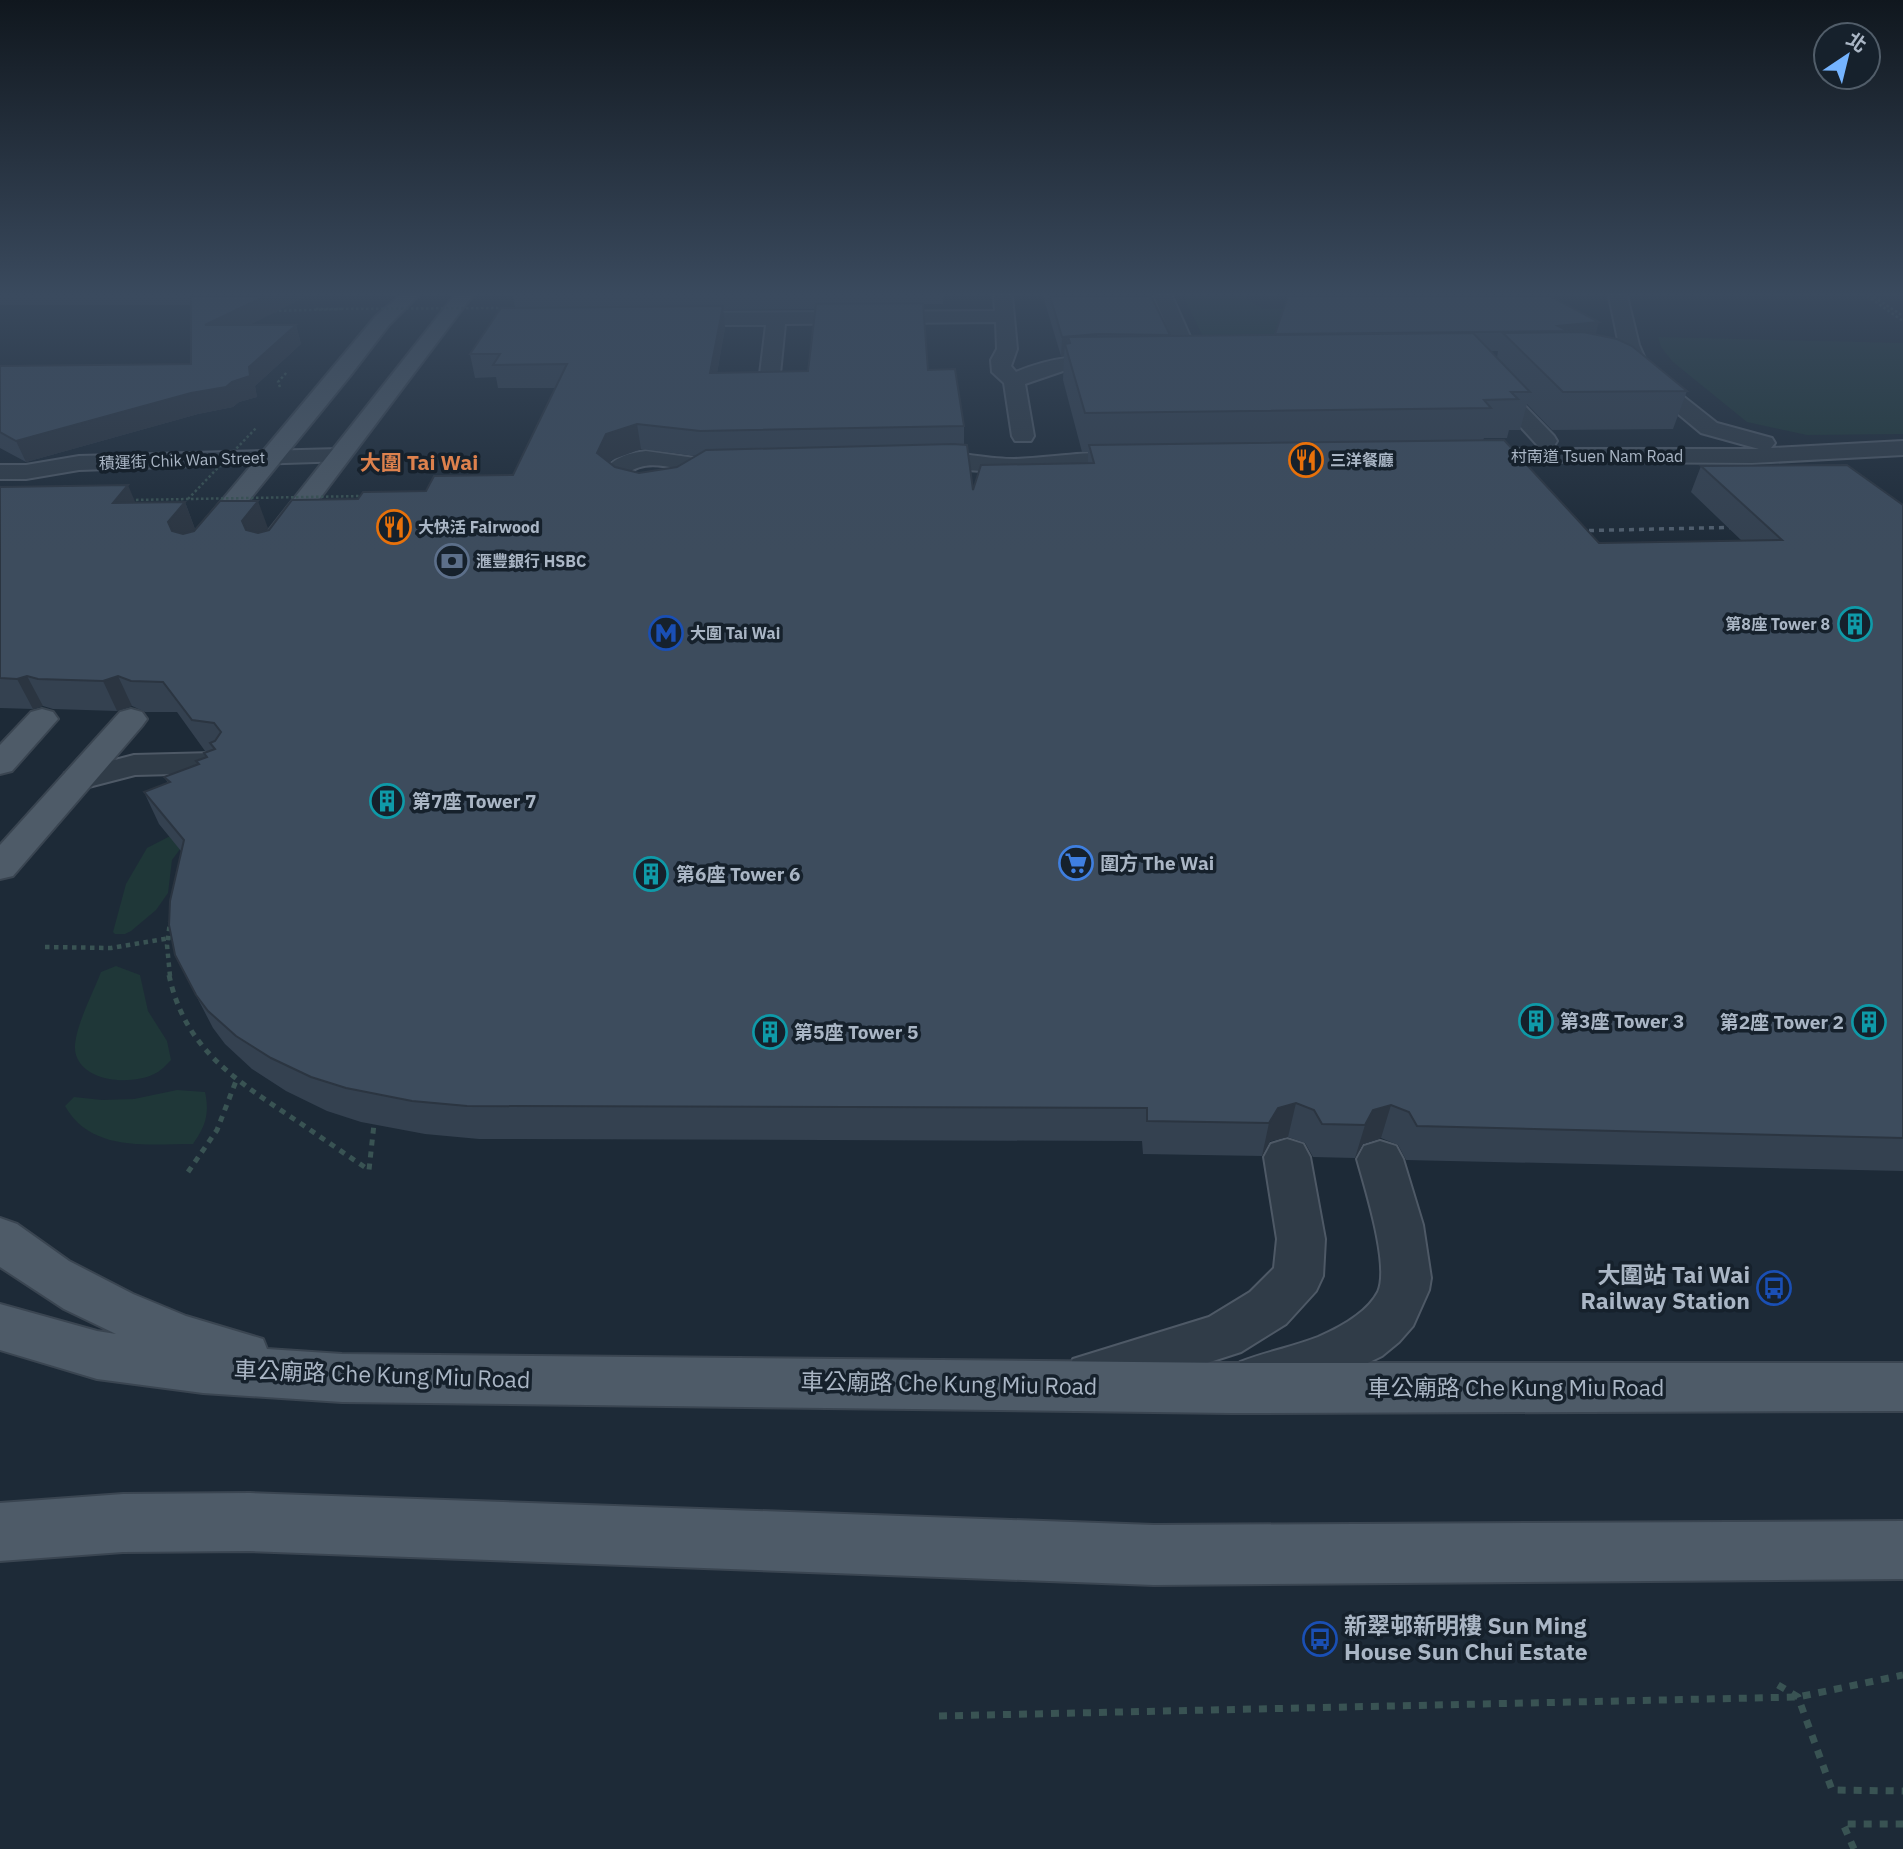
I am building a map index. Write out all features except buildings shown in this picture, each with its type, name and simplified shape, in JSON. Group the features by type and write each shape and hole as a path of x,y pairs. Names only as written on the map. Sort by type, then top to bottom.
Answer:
{"main road":[{"path":"194,551 333,382"},
{"path":"267,550 397,382"},
{"path":"0,764 42,719"},
{"path":"0,867 131,719"},
{"path":"0,1238 61,1280 126,1315 218,1350 342,1378"},
{"name":"車公廟路 Che Kung Miu Road","path":"0,1327 97,1355 203,1369 342,1378 1230,1388 1903,1387"},
{"path":"0,1532 123,1523 250,1522 1154,1555 1903,1550"}],"street":[{"path":"1014,382 1023,436"},
{"path":"1501,382 1546,441"},
{"path":"1652,382 1709,428 1766,444 1818,451"},
{"path":"1656,454 1683,446 1709,428"},
{"path":"953,460 982,455 1023,436 1089,461"},
{"name":"村南道 Tsuen Nam Road","path":"1444,457 1656,454 1752,456 1903,448"},
{"path":"892,462 953,460 1011,466 1089,461 1166,462"},
{"name":"積運街 Chik Wan Street","path":"0,472 26,472 68,478 334,464"},
{"path":"703,466 755,464"},
{"path":"77,780 134,765 214,763"},
{"path":"1057,1387 1223,1336 1268,1308 1298,1276 1301,1238 1287,1157"},
{"path":"1230,1388 1327,1358 1364,1338 1388,1319 1405,1289 1402,1244 1380,1159"}],"path":[{"path":"188,499 257,427"},
{"path":"126,494 149,497 159,504"},
{"path":"121,500 365,496"},
{"path":"172,917 166,940 173,995 187,1024 207,1054 236,1081 369,1170 374,1124"},
{"path":"45,947 84,950 166,940 187,934"},
{"path":"188,1171 218,1130 236,1081"},
{"path":"939,1716 1798,1697 1903,1675"},
{"path":"1778,1685 1798,1697 1832,1790 1903,1791"},
{"path":"1854,1849 1843,1824 1903,1824"}],"green space":[{"path":"1698,382 1903,382 1903,434 1807,435 1747,422"},
{"path":"178,832 186,841 172,860 168,893 156,910 131,931 115,934 113,932 126,884 147,848"},
{"path":"116,966 140,975 148,1011 167,1041 171,1060 159,1071 134,1080 99,1076 81,1064 76,1055 79,1027 101,972"},
{"path":"177,1090 205,1092 205,1120 193,1144 139,1144 105,1138 76,1121 65,1106 74,1097 134,1099"}],"railway":[{"path":"1569,531 1747,527"}],"place":[{"name":"三洋餐廳","path":"1306,460"},
{"name":"大快活 Fairwood","path":"394,527"},
{"name":"滙豐銀行 HSBC","path":"452,561"},
{"name":"第8座 Tower 8","path":"1855,624"},
{"name":"大圍 Tai Wai","path":"666,633"},
{"name":"第7座 Tower 7","path":"387,801"},
{"name":"圍方 The Wai","path":"1076,863"},
{"name":"第6座 Tower 6","path":"651,874"},
{"name":"第3座 Tower 3","path":"1536,1021"},
{"name":"第2座 Tower 2","path":"1869,1022"},
{"name":"第5座 Tower 5","path":"770,1032"},
{"name":"大圍站 Tai Wai Railway Station","path":"1774,1288"},
{"name":"新翠邨新明樓 Sun Ming House Sun Chui Estate","path":"1320,1639"}],"district":[{"name":"大圍 Tai Wai","path":"419,463"}]}
